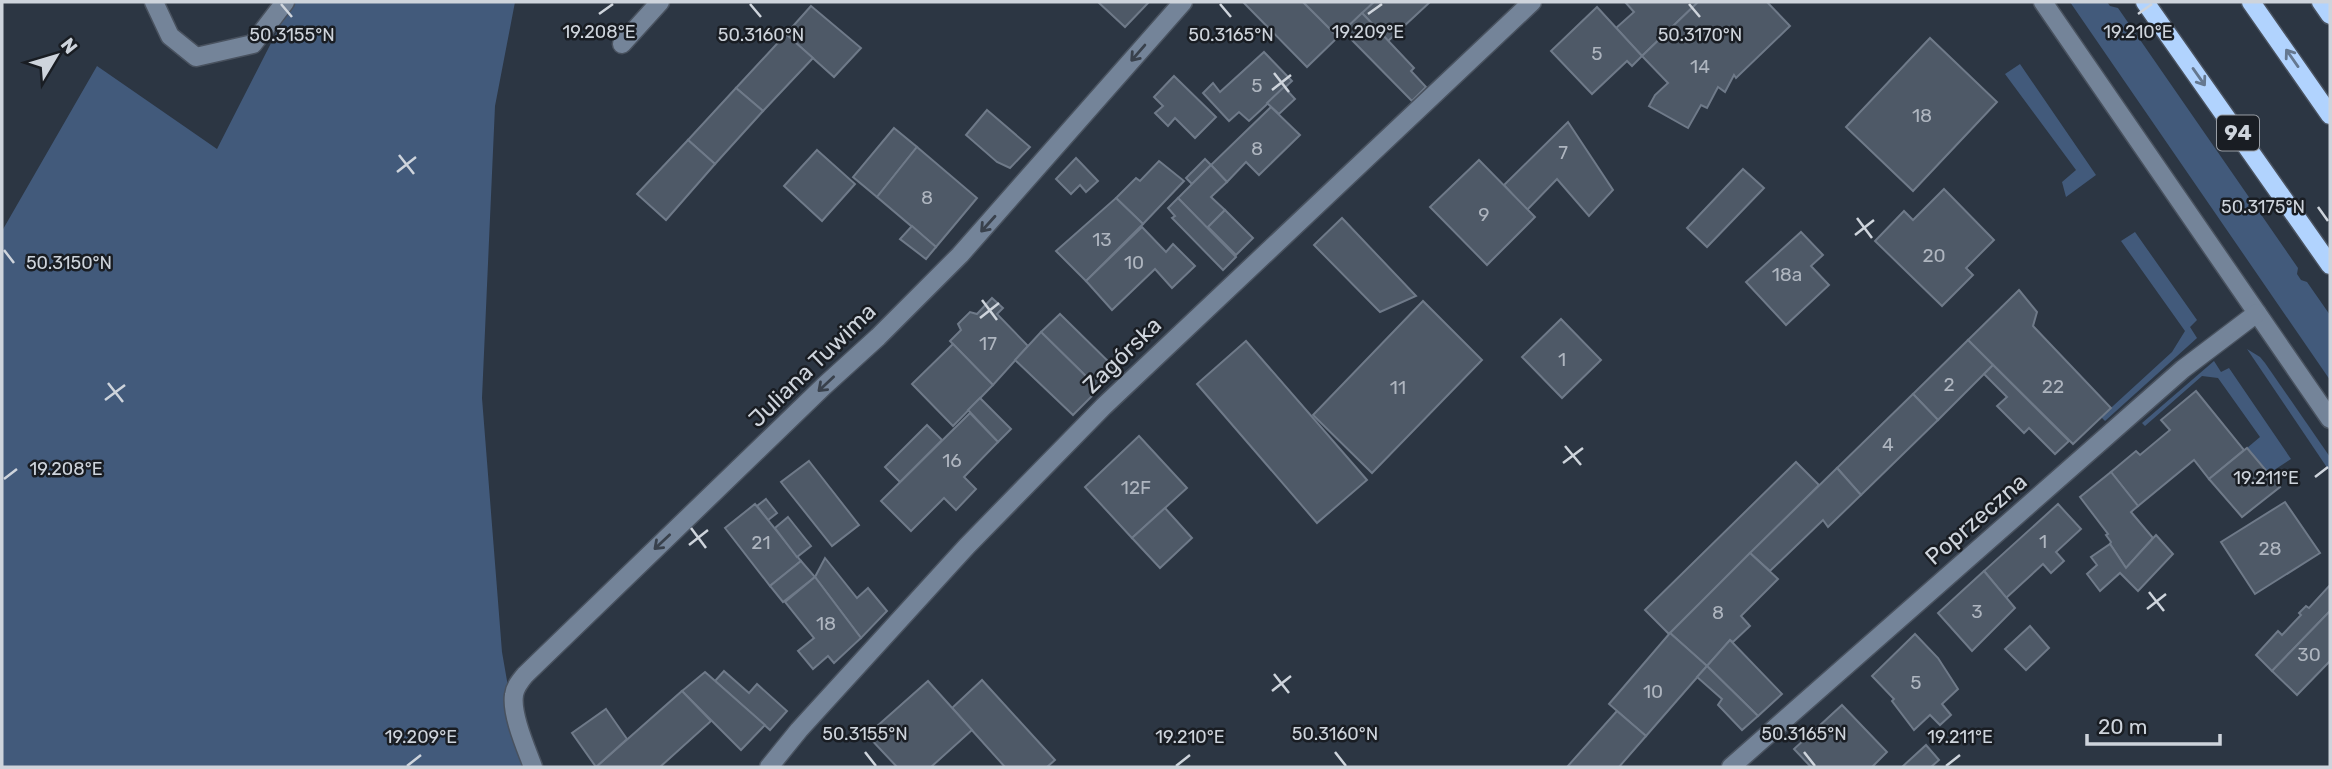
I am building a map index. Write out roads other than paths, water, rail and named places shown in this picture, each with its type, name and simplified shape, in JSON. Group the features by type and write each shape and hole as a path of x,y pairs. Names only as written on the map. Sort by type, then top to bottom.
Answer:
{"main road":[{"name":"94","path":"2145,2 2330,265"},
{"path":"2251,2 2330,115"},
{"path":"2321,2 2330,15"}],"street":[{"path":"154,2 170,36 196,57 253,44 285,2"},
{"path":"622,44 660,2"},
{"name":"Juliana Tuwima","path":"533,767 513,695 524,675 878,337 960,255 1182,2"},
{"name":"Zagórska","path":"769,767 799,730 967,546 1104,406 1532,2"},
{"path":"2043,2 2330,419"},
{"name":"Poprzeczna","path":"1731,767 2183,369 2257,313"}]}
